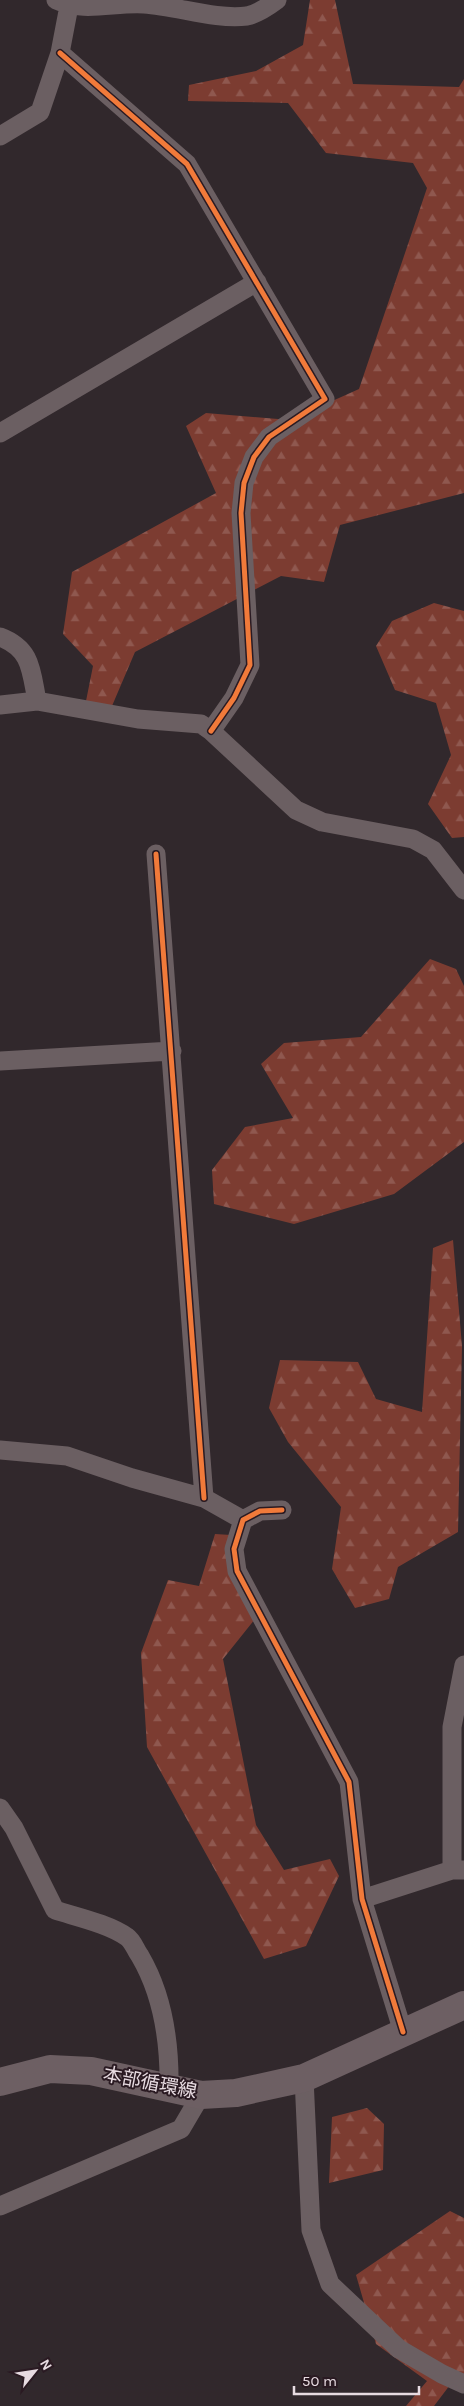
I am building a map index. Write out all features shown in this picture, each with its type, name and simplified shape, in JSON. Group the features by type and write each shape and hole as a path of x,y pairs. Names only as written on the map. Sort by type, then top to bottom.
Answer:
{"main road":[{"name":"本部循環線","path":"0,2082 50,2069 91,2071 170,2090 200,2095 236,2093 304,2078 464,2005"}],"street":[{"path":"0,136 40,112 60,53 62,3 142,4 180,8 230,17 249,16 277,0"},
{"path":"60,53 187,164 325,400 269,437 254,457 244,483 241,513 250,664 234,698 211,731"},
{"path":"0,433 257,282"},
{"path":"3,640 23,651 30,666 37,701"},
{"path":"0,705 37,701 138,719 201,724 211,731 296,810 322,822 413,839 432,850 464,890"},
{"path":"156,854 204,1498"},
{"path":"0,1061 172,1051"},
{"path":"0,1450 67,1456 132,1478 204,1498 243,1520"},
{"path":"282,1510 260,1511 243,1520 234,1549 236,1571 349,1782 362,1899 403,2032"},
{"path":"362,1899 458,1870 452,1727 464,1665"},
{"path":"0,1808 14,1828 55,1910 91,1921 129,1938 134,1946 149,1972 161,2000 170,2067 170,2090"},
{"path":"304,2078 311,2230 330,2284 399,2349 442,2374 464,2384"},
{"path":"0,2206 181,2129 200,2095"}],"green space":[{"path":"310,0 335,0 353,84 459,87 464,79 464,493 340,525 324,582 281,576 135,652 109,713 85,706 93,666 63,634 72,572 216,493 186,426 206,413 290,420 359,389 427,188 413,163 326,153 288,103 188,101 189,85 256,71 303,45"},
{"path":"434,603 464,611 464,837 452,838 428,804 451,755 436,703 395,690 376,646 392,621"},
{"path":"430,959 456,969 464,986 464,1142 394,1194 294,1224 214,1204 212,1170 245,1127 293,1118 261,1064 284,1043 361,1037"},
{"path":"453,1240 462,1346 458,1532 398,1567 389,1599 355,1608 332,1569 341,1507 288,1442 269,1408 280,1360 358,1362 376,1399 422,1412 433,1248"},
{"path":"215,1534 231,1535 255,1619 223,1659 256,1825 284,1870 330,1859 339,1876 306,1946 264,1959 147,1747 141,1653 168,1580 199,1586"},
{"path":"367,2108 384,2124 383,2170 329,2183 332,2117"},
{"path":"450,2211 464,2218 464,2377 456,2377 434,2406 406,2406 427,2381 376,2344 356,2275"}],"cycle path":[{"path":"60,53 187,164 325,399 269,437 254,457 244,483 241,513 250,665 234,698 211,731"},
{"path":"156,854 204,1498"},
{"path":"282,1510 260,1511 243,1520 234,1549 237,1571 349,1782 362,1899 403,2032"}]}
